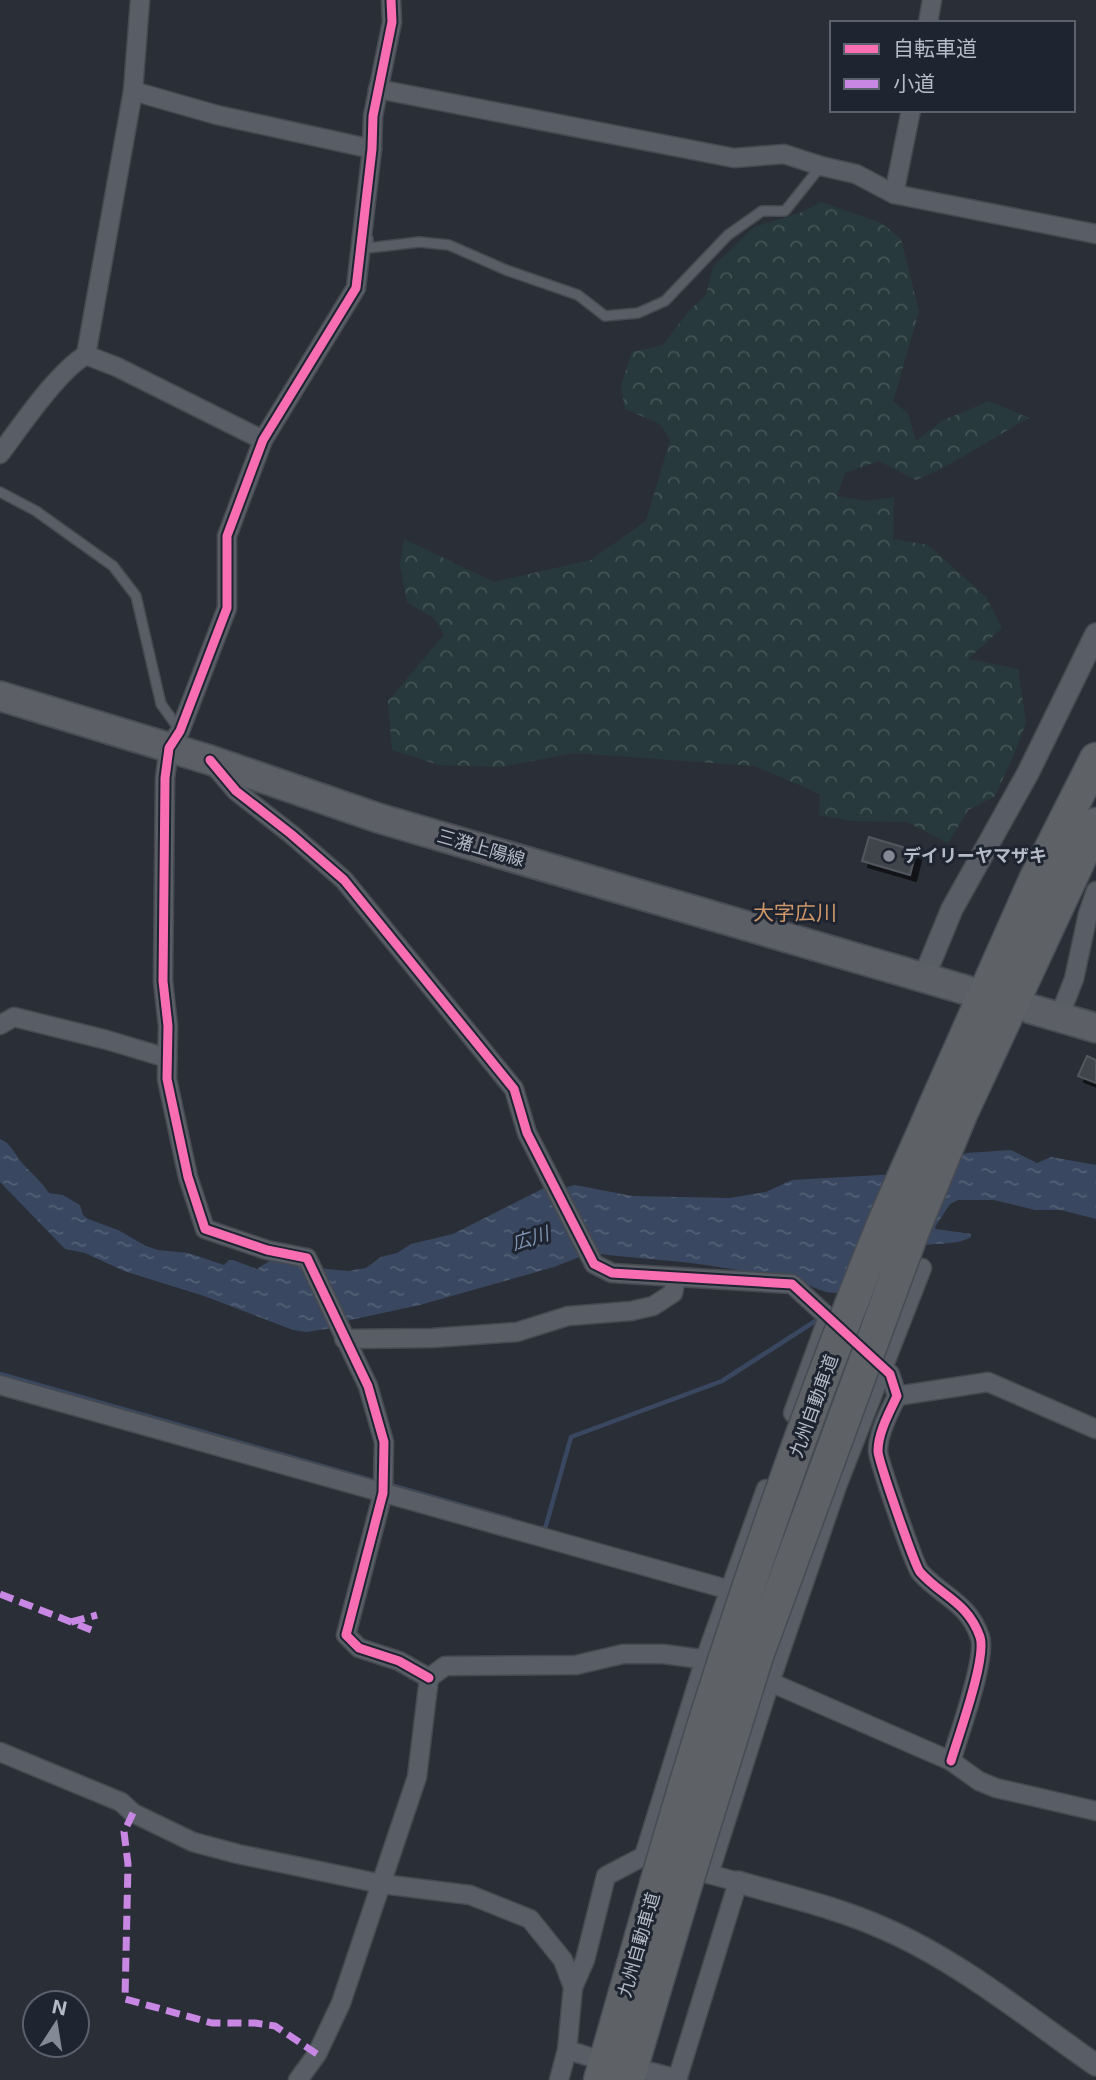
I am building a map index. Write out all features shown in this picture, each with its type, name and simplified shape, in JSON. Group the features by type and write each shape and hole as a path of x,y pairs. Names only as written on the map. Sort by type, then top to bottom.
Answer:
{"highway":[{"name":"九州自動車道","path":"594,2068 673,1876 757,1656 913,1231 949,1108 1030,892 1096,759"},
{"name":"九州自動車道","path":"949,1108 1096,824"},
{"name":"九州自動車道","path":"640,2076 673,1876"}],"main road":[{"name":"三潴上陽線","path":"0,696 175,739 210,760 378,818 966,990"},
{"path":"1031,1009 1096,1028"}],"street":[{"path":"86,355 133,91 140,0"},
{"path":"391,0 392,22 373,116 372,149 356,288 263,440 227,536 227,608 175,739 165,778 163,981 169,1026 167,1079 188,1177 205,1229 267,1250 307,1258 368,1386 379,1417 384,1443 383,1493 346,1635 359,1648 399,1661 429,1678"},
{"path":"928,21 933,0"},
{"path":"379,89 734,158 784,154 856,174 894,194 1096,234"},
{"path":"133,91 216,115 372,149"},
{"path":"894,194 911,112"},
{"path":"86,355 263,440"},
{"path":"0,454 75,361 86,355"},
{"path":"924,977 952,909 1028,773 1096,634"},
{"path":"210,760 236,791 344,880 514,1089 527,1133 548,1179 594,1264 612,1273 792,1284 890,1374 897,1396 885,1423 878,1452 918,1571 967,1613 981,1639 979,1665 951,1761"},
{"path":"1059,1017 1074,979 1088,914 1096,891"},
{"path":"5,1018 107,1040 167,1058"},
{"path":"673,1876 770,1682 837,1486 922,1268"},
{"path":"343,1337 432,1338 517,1332 568,1316 631,1311 653,1306 673,1293 676,1277"},
{"path":"673,1876 705,1659 828,1317"},
{"path":"897,1396 988,1381 1096,1429"},
{"path":"0,1385 730,1590"},
{"path":"298,2080 317,2054 341,2003 417,1777 429,1678 445,1666 576,1665 623,1654 663,1654 705,1659 770,1682 951,1761 979,1781 996,1788 1096,1811"},
{"path":"0,1752 121,1802 133,1813 192,1842 382,1884 470,1895 530,1919 563,1960 573,1987"},
{"path":"559,2080 567,2050 573,1987 584,1961 606,1876 673,1876 737,1882 885,1928 943,1959 1096,2065"},
{"path":"640,2076 677,2079 737,1882"},
{"path":"567,2050 594,2068"}],"lane":[{"path":"363,216 368,248 419,242 449,245 506,270 578,295 605,316 638,313 665,301 728,235 762,211 785,211 821,166"},
{"path":"0,492 36,511 113,566 136,596 161,704 175,739"}],"green space":[{"path":"821,202 881,223 901,239 919,311 893,402 908,413 916,441 942,421 989,401 1029,418 916,480 879,461 845,473 837,496 867,501 894,497 893,539 928,545 986,597 1002,628 968,659 1018,669 1026,723 995,796 968,810 948,843 907,822 852,821 819,815 820,794 755,766 574,753 500,767 439,765 392,750 388,701 444,635 435,619 407,602 400,565 404,539 494,582 591,560 646,521 670,440 660,424 625,409 621,386 632,352 663,345 688,312 706,295 713,267 754,227 800,213"}],"water":[{"name":"広川","path":"0,1139 10,1146 49,1193 63,1195 80,1205 83,1215 88,1219 158,1250 188,1253 224,1265 233,1260 257,1269 271,1260 348,1271 366,1268 381,1257 397,1253 411,1244 453,1234 544,1188 560,1189 575,1185 632,1196 730,1198 766,1192 792,1180 915,1173 967,1153 1011,1150 1037,1163 1051,1157 1096,1165 1096,1219 1061,1210 1035,1210 994,1200 958,1200 950,1204 935,1227 971,1234 971,1237 957,1242 921,1246 904,1252 860,1283 841,1292 822,1291 797,1280 717,1267 600,1254 582,1256 554,1267 420,1305 306,1332 293,1330 204,1296 124,1271 85,1253 65,1249 0,1182"}],"building":[{"name":"デイリーヤマザキ","path":"869,837 916,851 910,875 862,861"},
{"path":"1087,1056 1096,1060 1096,1083 1078,1076"}],"waterway":[{"path":"542,1528 545,1529 571,1437 722,1381 817,1320 818,1314"},
{"path":"0,1374 378,1482"},
{"path":"387,1484 510,1519"}],"marked path":[{"path":"0,1594 94,1631"},
{"path":"71,1622 97,1615"},
{"path":"133,1813 124,1832 128,1864 125,1999 212,2023 275,2026 317,2054"}],"cycle path":[{"path":"391,0 392,22 373,116 372,149 356,288 263,440 227,536 227,608 180,731 169,748 165,778 163,981 168,1026 167,1079 188,1177 205,1229 267,1250 307,1258 368,1386 384,1442 383,1493 346,1635 359,1648 399,1661 429,1678"},
{"path":"210,760 236,791 344,880 514,1089 527,1133 594,1264 612,1273 792,1284 890,1374 897,1396 882,1430 878,1451 897,1513 920,1572 969,1615 980,1637 976,1679 951,1761"}],"place":[{"name":"デイリーヤマザキ","path":"889,856"}],"district":[{"name":"大字広川","path":"795,913"}]}
